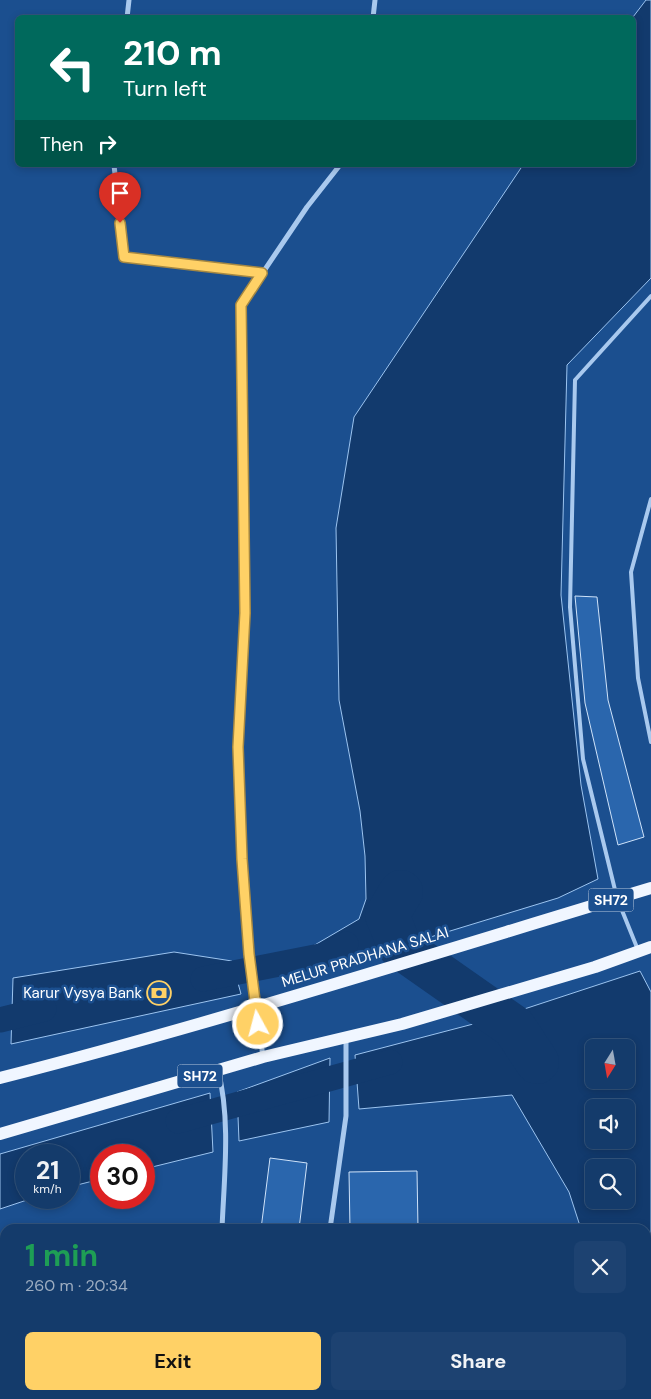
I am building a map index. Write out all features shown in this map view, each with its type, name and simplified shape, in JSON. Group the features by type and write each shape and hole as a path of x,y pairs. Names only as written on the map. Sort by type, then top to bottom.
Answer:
{"main road":[{"name":"MELUR PRADHANA SALAI","path":"0,1078 77,1059 256,1007 651,888"},
{"name":"SH72","path":"0,1134 264,1057 346,1039 402,1024 596,967 648,949"}],"street":[{"path":"127,15 129,0"},
{"path":"373,15 374,0"},
{"path":"114,167 124,257 262,273"},
{"path":"264,1057 249,954 242,859 238,747 245,613 241,305 307,207 338,167"},
{"path":"331,1224 346,1116 346,1039"},
{"path":"218,1070 223,1090 226,1156 222,1224"}],"lane":[{"path":"648,949 617,898 583,759 570,607 575,380 651,296"},
{"path":"651,499 631,572 638,678 651,742"}],"water":[{"path":"646,0 651,0 651,278 567,365 561,595 581,785 598,879 558,898 388,950 320,965 315,957 313,946 359,919 366,899 365,856 360,811 339,700 336,528 354,417 522,167 636,167 635,15"},
{"path":"174,952 232,961 241,994 11,1044 13,978"},
{"path":"640,971 651,992 651,1224 579,1224 569,1192 512,1095 359,1109 355,1055 500,1017"},
{"path":"330,1058 329,1122 239,1141 237,1092"},
{"path":"210,1093 213,1152 155,1166 155,1144 90,1144 90,1182 80,1184 80,1144 34,1144"},
{"path":"15,1150 15,1204 0,1209 0,1154"}],"building":[{"path":"575,596 597,597 608,700 644,837 618,845 585,703"},
{"path":"270,1158 307,1163 300,1224 262,1224"},
{"path":"417,1171 418,1224 350,1224 349,1172"}],"waterway":[{"path":"401,892 387,915 400,947 514,1027 537,1062"},
{"path":"203,979 325,955 346,944"},
{"path":"0,1020 44,1009"},
{"path":"178,1121 390,1062"}],"place":[{"name":"Karur Vysya Bank","path":"159,993"}],"route":[{"path":"120,223 124,257 262,273 241,305 245,613 238,747 242,859 249,954 258,1024"}]}
